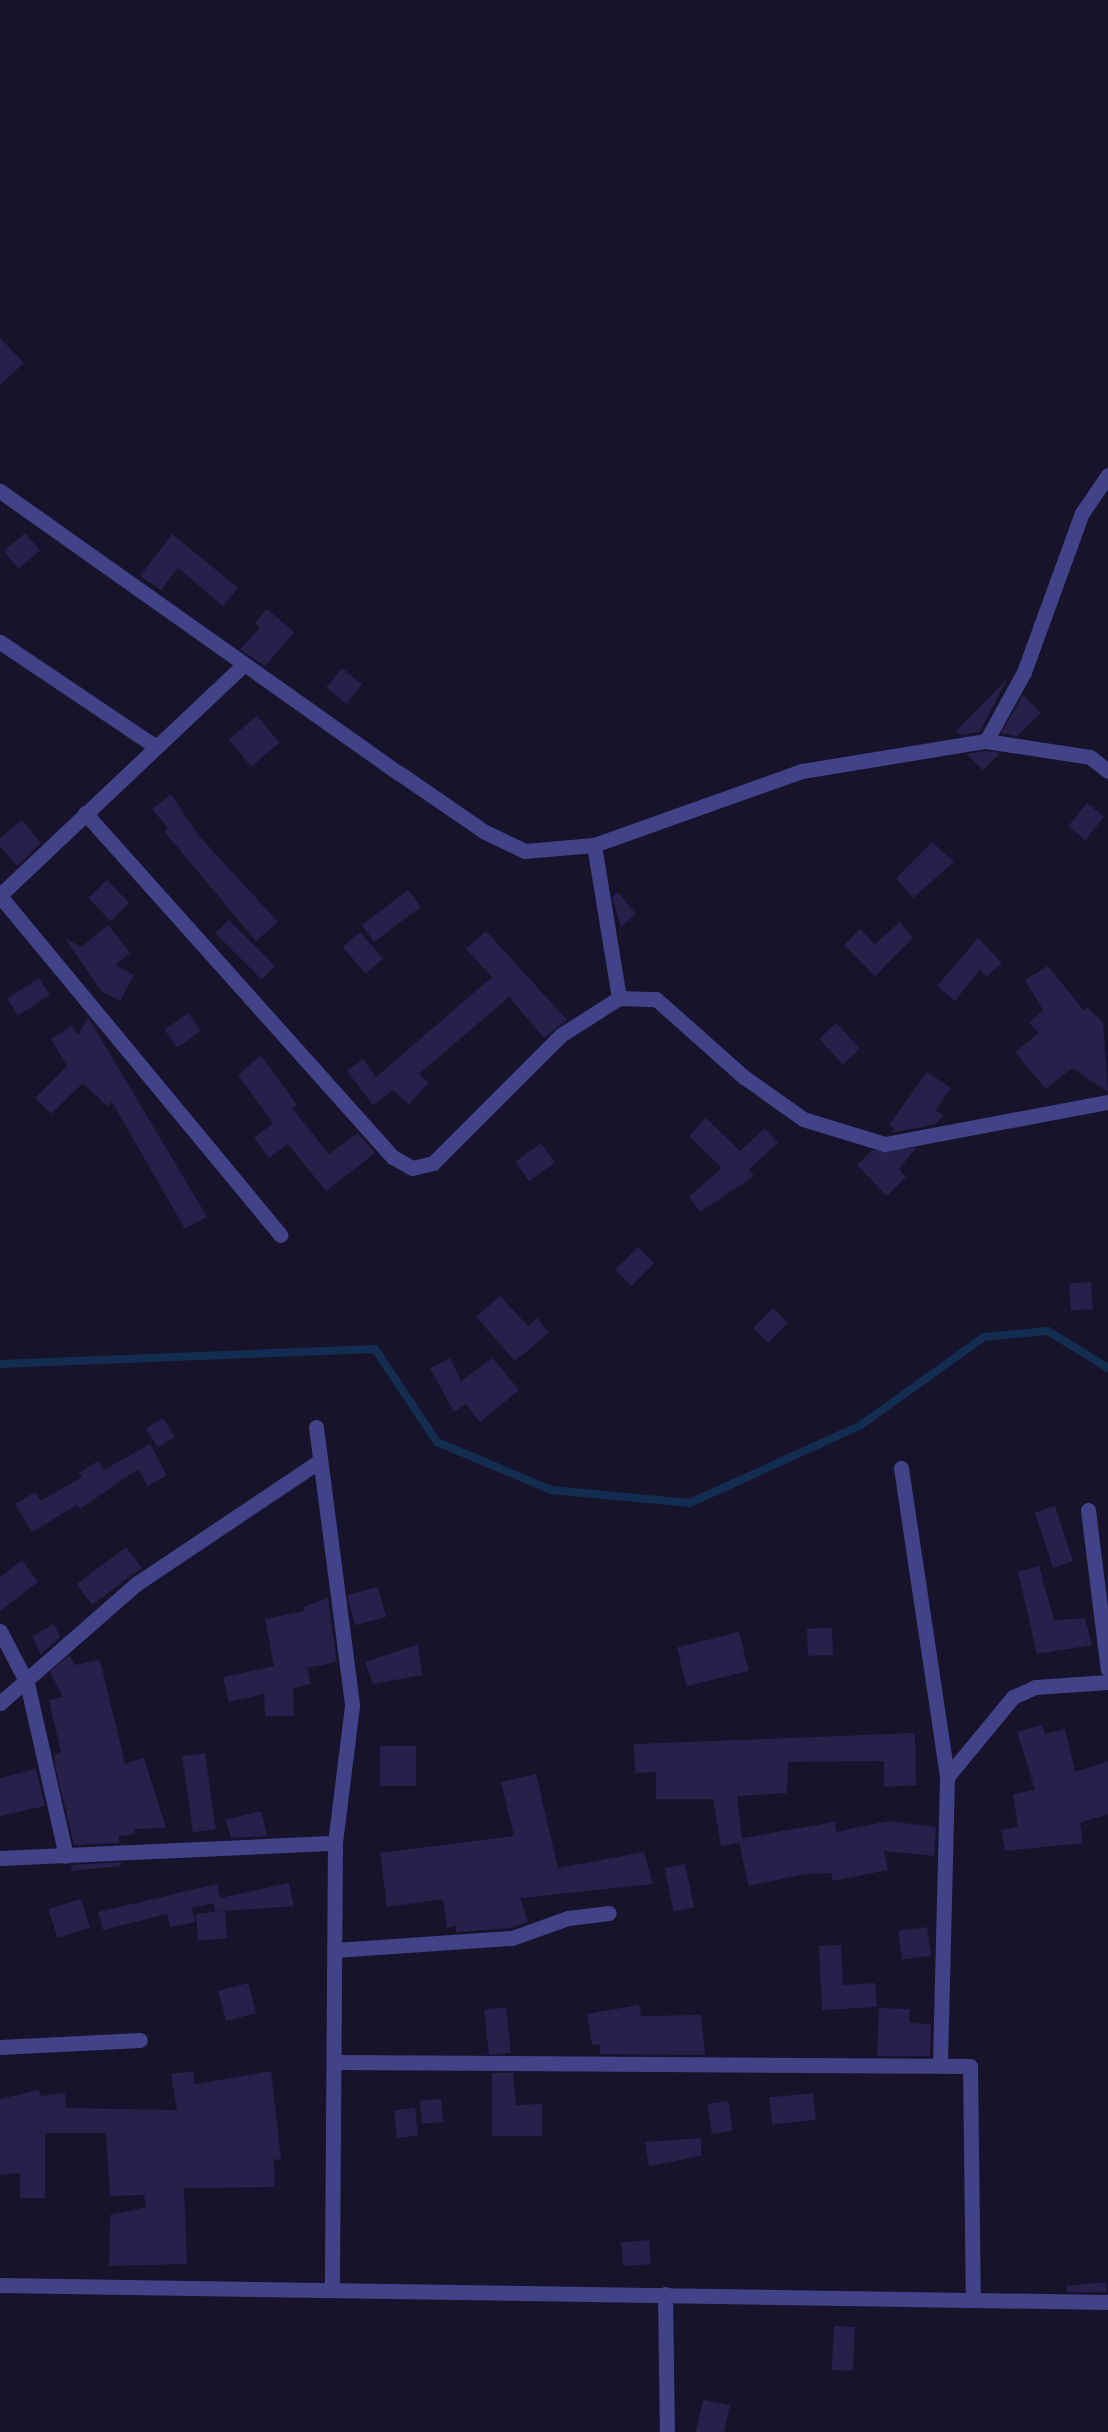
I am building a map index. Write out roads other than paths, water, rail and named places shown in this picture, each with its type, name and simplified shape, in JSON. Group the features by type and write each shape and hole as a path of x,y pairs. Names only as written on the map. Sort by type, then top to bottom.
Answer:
{"street":[{"path":"986,741 1024,672 1082,513 1108,475"},
{"path":"0,491 485,832 525,851 594,845 802,771 986,741 1090,757 1108,771"},
{"path":"0,642 156,747"},
{"path":"244,664 0,896 280,1235"},
{"path":"85,813 393,1157 412,1168 433,1163 561,1035 619,998 656,999 744,1077 803,1119 885,1144 1108,1102"},
{"path":"594,845 619,998"},
{"path":"316,1427 352,1706 336,1843 332,2289"},
{"path":"0,1703 27,1683 63,1644 136,1584 321,1461"},
{"path":"901,1468 946,1777 940,2063"},
{"path":"1088,1510 1108,1670"},
{"path":"0,1631 27,1683 66,1856"},
{"path":"946,1777 1013,1697 1035,1687 1108,1683"},
{"path":"0,1858 336,1843"},
{"path":"335,1950 512,1938 568,1918 609,1914"},
{"path":"0,2047 140,2040"},
{"path":"334,2062 940,2063 970,2066 973,2300"},
{"path":"0,2285 1108,2302"},
{"path":"665,2294 667,2432"}],"waterway":[{"path":"0,1364 375,1349 437,1442 551,1490 690,1503 861,1425 984,1337 1048,1331 1108,1368"}]}
